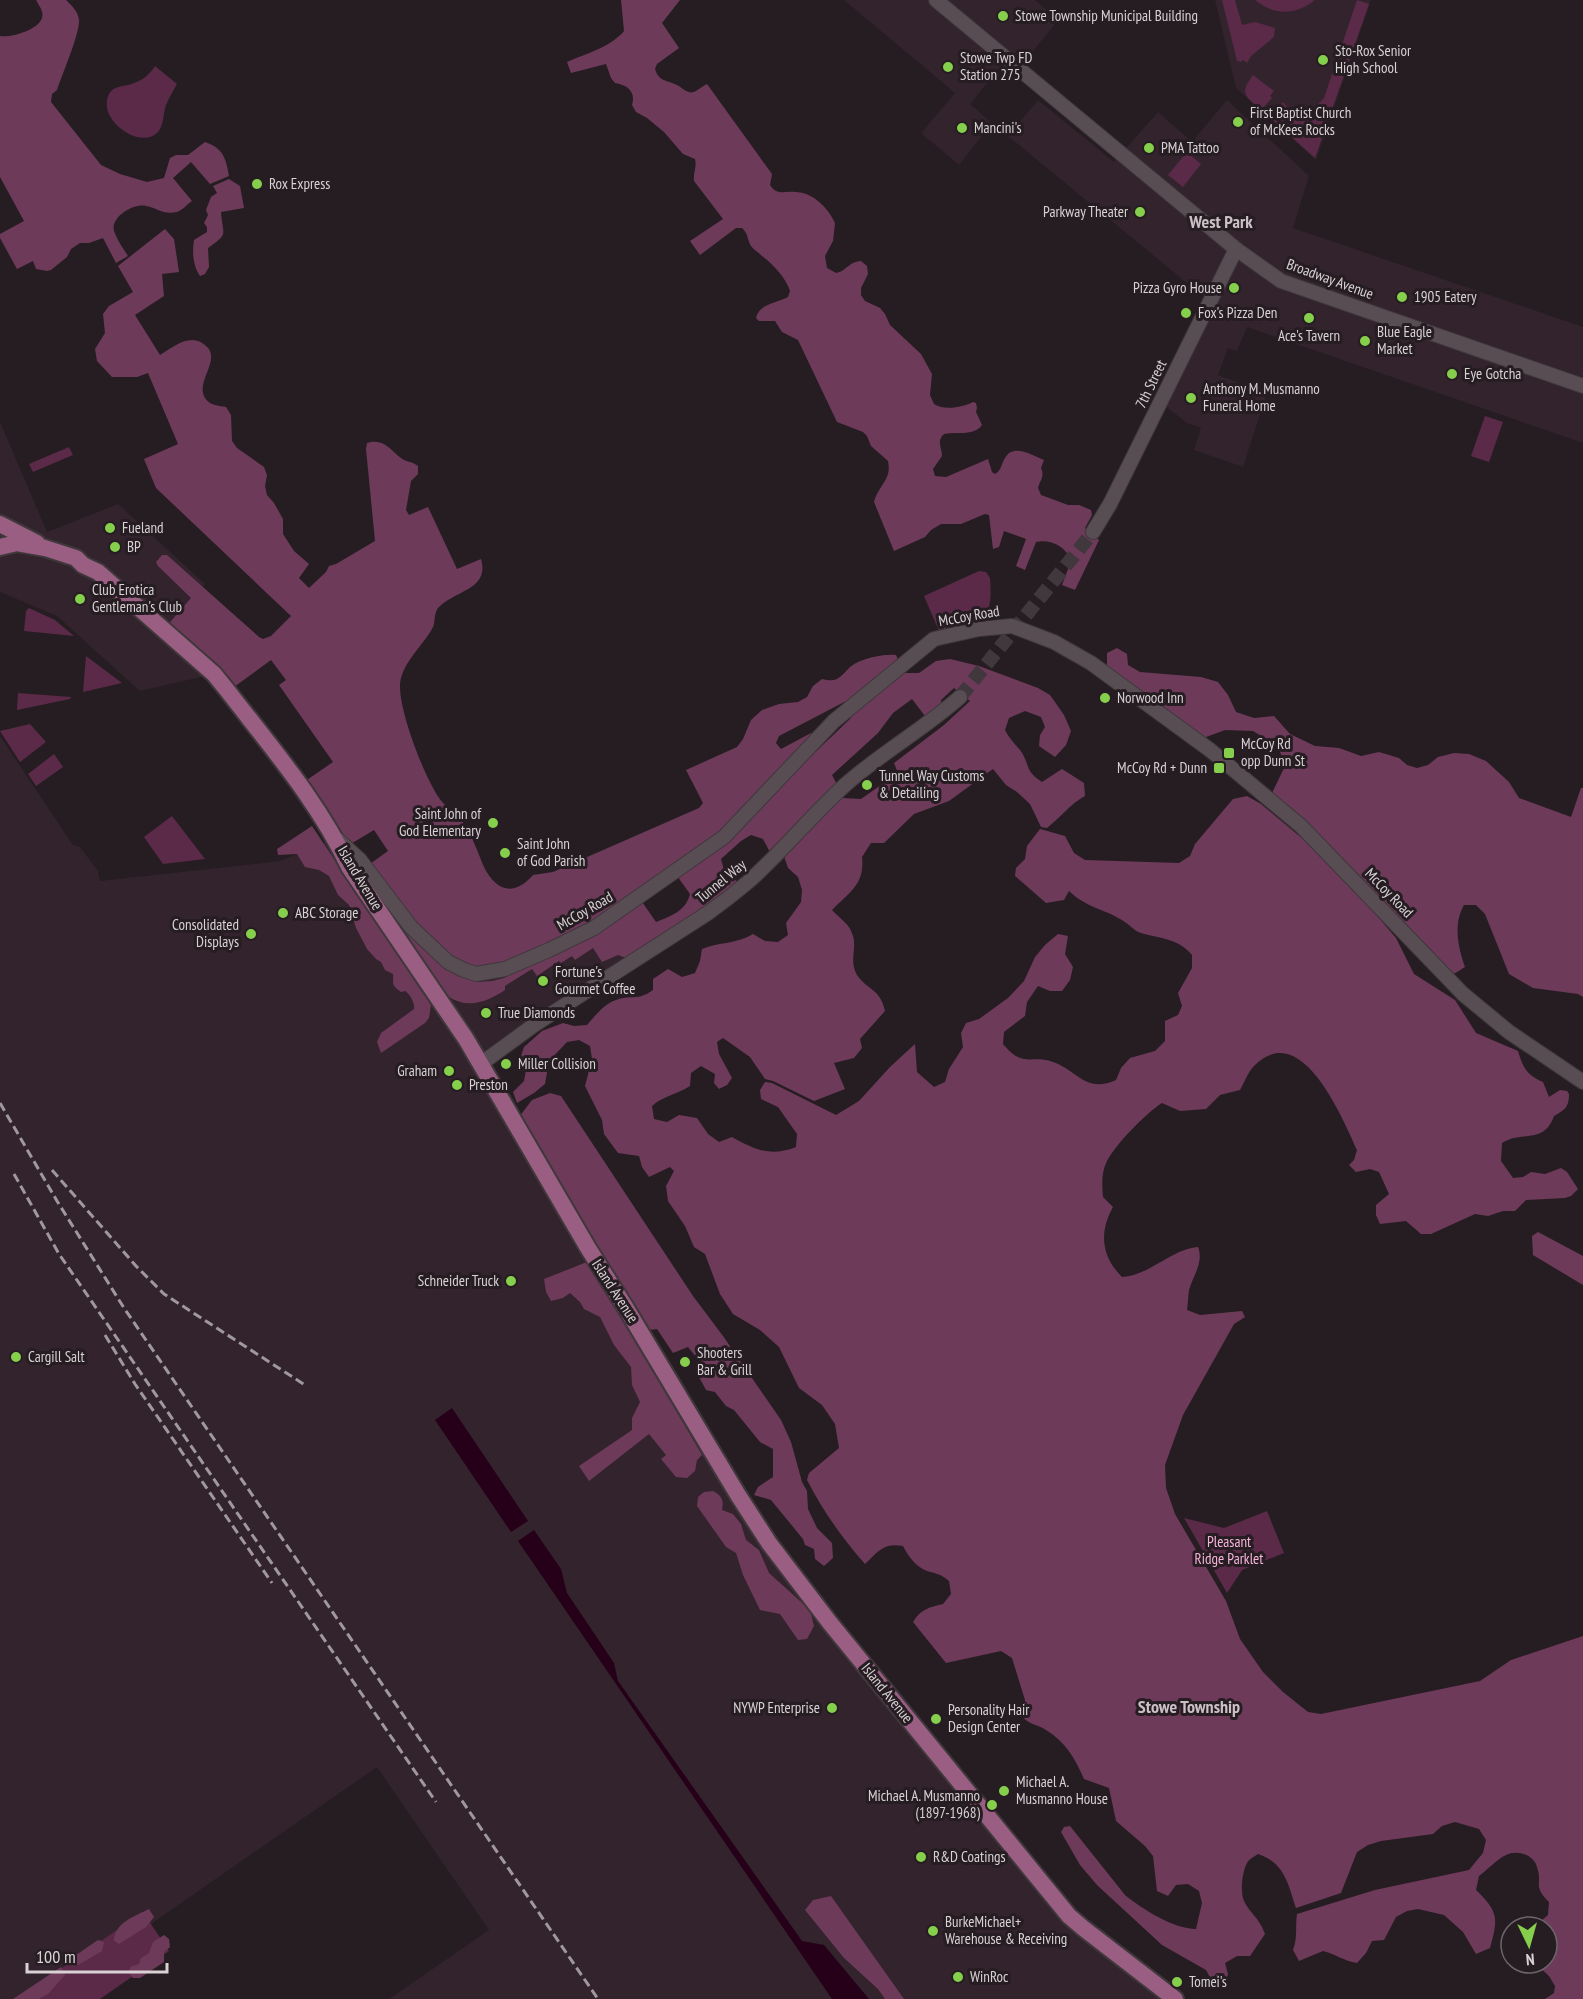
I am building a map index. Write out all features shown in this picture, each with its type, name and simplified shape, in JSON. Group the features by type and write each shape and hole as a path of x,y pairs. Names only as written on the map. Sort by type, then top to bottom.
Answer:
{"main road":[{"path":"0,524 45,548"},
{"name":"Island Avenue","path":"5,546 17,543 45,548 75,558 83,565 98,572 214,674 336,838 349,867 449,1012 482,1064 577,1230 652,1349 738,1495 796,1579 1069,1916 1175,1999"},
{"name":"Island Avenue","path":"5,546 74,565 83,565"}],"street":[{"name":"Broadway Avenue","path":"936,0 1236,249 1281,281 1583,386"},
{"name":"7th Street","path":"1093,532 1114,496 1236,249"},
{"name":"McCoy Road","path":"336,838 360,860 411,927 448,962 476,974 505,969 594,928 724,837 834,721 934,639 979,628 1012,626 1043,637 1091,663 1240,773 1301,826 1463,994 1509,1032 1583,1082"},
{"name":"Tunnel Way","path":"482,1064 534,1025 729,898 765,866 844,786 960,697"}],"shaded area":[{"path":"36,0 66,0 77,14 79,26 77,34 57,90 52,94 51,102 101,165 120,174 147,182 164,178 170,158 176,155 188,155 205,142 220,151 227,164 229,176 210,184 191,162 173,178 192,201 179,211 168,213 141,206 130,209 119,216 114,231 128,256 116,263 103,238 89,243 80,243 51,270 36,269 33,261 17,269 0,238 0,234 24,221 0,177 0,36 11,36 24,32 39,22 42,13"},
{"path":"621,0 680,0 662,23 679,48 657,64 655,69 659,76 689,92 694,92 707,84 772,174 770,185 778,192 808,195 824,207 835,223 833,241 825,256 827,268 836,273 861,261 867,266 868,274 861,288 861,295 865,301 880,308 890,325 921,354 932,374 930,395 934,404 949,408 976,403 976,412 982,425 974,431 944,434 940,442 942,456 933,469 935,476 946,477 988,459 992,472 995,474 1008,454 1013,451 1023,451 1044,460 1038,488 1041,495 1068,505 1079,505 1091,510 1092,515 1085,528 1099,540 1075,590 1062,585 1071,561 1065,551 1052,543 1036,542 1025,570 1016,566 1026,539 1004,531 999,547 993,549 989,515 985,514 961,524 941,524 925,537 894,551 874,502 887,478 888,461 871,446 863,432 837,422 798,340 782,332 775,321 759,321 756,318 765,307 788,297 790,291 782,276 752,247 742,228 736,228 700,255 690,241 723,219 694,181 695,159 683,154 664,132 636,112 632,105 632,93 624,85 615,83 606,64 571,73 567,62 605,46 624,31"},
{"path":"844,0 1035,0 1058,20 1019,69 1007,59 970,104 992,123 959,165 921,133 955,93"},
{"path":"1215,0 1371,0 1316,160 1236,88"},
{"path":"1038,100 1114,162 1158,112 1192,142 1227,100 1309,176 1293,228 1583,327 1583,443 1247,327 1237,351 1228,348 1218,375 1267,393 1243,467 1194,450 1201,428 1187,423 1160,402 1210,302 1008,136"},
{"path":"229,179 240,186 244,208 221,212 223,234 208,248 209,267 205,274 200,276 194,259 194,240 207,232 204,223 208,215 206,210 211,197 217,193 213,186"},
{"path":"165,229 174,239 179,272 162,274 164,296 135,315 160,355 180,343 191,340 202,343 209,349 211,362 203,384 205,398 212,404 226,407 231,415 232,441 237,448 264,467 267,475 265,486 267,495 283,519 283,534 294,551 309,564 299,578 309,588 326,572 329,566 375,541 366,449 367,443 373,442 382,443 403,459 418,466 418,474 411,481 406,510 409,515 428,507 457,569 481,559 482,569 476,583 438,608 432,629 403,672 400,688 408,728 431,785 440,799 465,825 484,867 500,886 512,888 519,886 533,875 553,872 699,808 703,803 686,770 737,747 751,720 762,710 779,704 798,702 807,697 813,686 822,679 834,680 863,660 882,655 896,655 899,662 850,699 779,736 776,743 781,749 811,733 818,735 725,836 552,949 480,971 432,946 367,866 388,851 374,830 349,845 301,784 333,762 279,685 286,680 271,660 230,690 165,628 191,598 158,566 156,562 162,555 167,555 263,639 271,636 291,616 156,488 144,459 178,444 148,373 137,377 112,377 97,361 95,349 105,333 103,314 109,306 133,292 118,266"},
{"path":"0,422 47,532 118,504 205,584 164,630 214,674 140,691 57,616 0,592"},
{"path":"1117,648 1127,654 1128,665 1140,672 1201,677 1218,682 1228,695 1236,712 1254,718 1274,716 1290,734 1315,746 1339,748 1361,756 1379,752 1399,758 1407,765 1417,768 1428,765 1438,757 1454,753 1469,754 1486,761 1509,782 1519,798 1571,817 1581,788 1583,788 1583,997 1578,994 1533,988 1509,974 1485,914 1476,905 1464,905 1461,912 1458,936 1465,967 1449,977 1272,793 1285,766 1278,746 1253,731 1225,730 1198,740 1107,674 1107,653"},
{"path":"950,659 979,666 1038,688 1050,695 1064,715 1071,731 1066,745 1055,757 1039,746 1040,735 1045,727 1041,717 1025,711 1009,718 1005,730 1036,778 1042,782 1062,769 1084,783 1085,796 1047,828 1041,827 1030,804 1006,785 993,769 949,801 914,814 884,843 871,843 862,857 859,881 832,910 850,928 854,942 853,964 857,975 877,994 885,1011 860,1039 862,1048 854,1058 834,1063 845,1089 814,1101 765,1079 750,1057 723,1038 717,1042 719,1054 732,1078 727,1085 719,1089 714,1083 715,1074 701,1066 691,1073 690,1086 652,1106 654,1119 667,1122 679,1115 697,1118 708,1134 719,1142 732,1137 763,1151 787,1150 796,1147 797,1134 778,1107 761,1099 760,1090 765,1082 772,1083 836,1115 859,1101 915,1044 917,1072 934,1087 945,1082 949,1069 963,1047 961,1033 966,1023 979,1019 1008,998 1024,981 1035,957 1058,934 1068,936 1065,954 1073,967 1070,980 1062,991 1050,991 1038,986 1027,1002 1025,1016 1004,1032 1003,1044 1010,1052 1022,1059 1053,1062 1089,1083 1097,1084 1106,1084 1116,1080 1121,1068 1130,1058 1155,1051 1165,1041 1165,1021 1178,1015 1182,1006 1178,993 1192,968 1192,955 1175,942 1138,932 1122,920 1082,901 1069,891 1064,900 1046,903 1015,876 1016,868 1025,859 1027,846 1040,829 1065,836 1074,853 1085,860 1179,863 1190,856 1195,844 1233,799 1247,796 1261,804 1334,865 1396,938 1414,974 1455,1000 1476,1033 1518,1051 1526,1070 1543,1082 1549,1097 1560,1090 1567,1091 1569,1094 1567,1105 1564,1110 1554,1116 1544,1131 1531,1136 1509,1139 1502,1143 1501,1161 1513,1178 1523,1177 1531,1172 1545,1174 1561,1168 1567,1172 1578,1189 1565,1198 1526,1200 1515,1211 1503,1211 1488,1216 1475,1214 1431,1234 1421,1234 1406,1221 1380,1224 1376,1215 1376,1205 1389,1194 1379,1172 1370,1169 1356,1172 1349,1165 1354,1160 1357,1150 1341,1116 1318,1078 1303,1063 1288,1054 1271,1054 1254,1066 1240,1090 1220,1095 1206,1109 1180,1111 1162,1103 1124,1138 1107,1161 1103,1174 1103,1197 1113,1207 1106,1226 1104,1243 1110,1261 1122,1277 1142,1272 1179,1252 1198,1247 1199,1264 1189,1290 1187,1310 1200,1315 1242,1311 1245,1317 1234,1324 1183,1415 1165,1465 1166,1488 1175,1514 1226,1601 1240,1639 1263,1672 1283,1692 1308,1712 1321,1714 1480,1681 1511,1660 1583,1636 1583,1999 1545,1999 1554,1993 1555,1986 1548,1975 1559,1975 1559,1915 1548,1915 1549,1902 1539,1888 1539,1873 1535,1863 1529,1856 1520,1853 1506,1855 1479,1876 1476,1890 1489,1904 1495,1916 1490,1948 1476,1954 1463,1932 1444,1915 1418,1909 1407,1911 1396,1917 1384,1940 1372,1941 1366,1953 1357,1963 1323,1951 1299,1961 1293,1950 1297,1914 1375,1890 1469,1870 1483,1853 1486,1840 1479,1829 1455,1822 1442,1826 1433,1834 1368,1845 1357,1852 1341,1893 1296,1908 1288,1883 1280,1869 1258,1854 1252,1858 1244,1871 1243,1897 1265,1934 1250,1956 1237,1956 1225,1963 1228,1974 1224,1986 1213,1983 1206,1970 1162,1945 1097,1885 1080,1865 1061,1832 1064,1827 1070,1826 1125,1895 1168,1922 1196,1929 1202,1903 1199,1891 1188,1884 1176,1885 1168,1896 1157,1891 1153,1856 1116,1821 1109,1788 1084,1779 1064,1745 1053,1734 1027,1721 1022,1716 1025,1700 1012,1658 1001,1651 946,1663 913,1622 925,1610 943,1604 951,1594 949,1581 919,1567 903,1546 886,1547 865,1564 841,1534 807,1480 809,1473 839,1448 835,1424 822,1405 799,1388 779,1347 760,1330 733,1314 720,1294 705,1254 694,1247 685,1226 668,1201 666,1186 674,1171 670,1167 649,1177 642,1167 639,1156 618,1153 604,1134 602,1120 585,1086 592,1059 590,1046 579,1040 567,1042 549,1061 545,1084 517,1103 513,1092 524,1081 526,1070 520,1059 524,1047 542,1031 563,1023 574,1026 587,1025 608,1004 621,998 642,996 653,990 653,979 668,969 682,977 695,973 702,949 741,940 753,934 765,941 778,942 788,935 786,923 801,902 802,890 798,877 788,868 782,851 842,798 861,799 898,773 894,763 944,725 970,701 954,688 941,700 941,711 928,720 912,699 893,713 878,733 832,775 839,788 772,856 763,839 751,835 741,841 721,859 724,870 741,885 631,960 618,955 602,962 593,948 575,960 572,956 561,963 559,961 537,976 532,969 505,986 505,990 485,1000 469,1003 454,1000 442,992 421,965 401,933 399,923 439,963 454,973 477,982 504,978 640,899 656,922 672,915 685,905 690,894 675,873 762,803 850,719 864,697 895,673 919,673 936,661"},
{"path":"0,736 73,845 80,847 98,871 100,881 280,861 336,838 360,860 594,928 646,953 482,1063 738,1495 1069,1916 1175,1999 389,1999 489,1930 377,1767 151,1924 17,1999 0,1999"},
{"path":"312,826 431,1005 429,1018 425,1023 381,1053 377,1042 381,1033 414,1009 414,1004 407,992 401,992 394,985 393,974 385,970 381,962 367,949 356,928 349,905 338,895 329,876 319,870 305,867 297,854 278,855 277,849"},
{"path":"550,1093 561,1096 693,1296 781,1420 791,1442 802,1482 807,1491 808,1509 817,1528 832,1543 833,1558 824,1566 815,1559 814,1549 805,1545 803,1539 771,1500 754,1495 758,1487 773,1477 773,1449 760,1442 734,1410 726,1406 715,1392 706,1390 699,1377 701,1363 688,1347 673,1353 657,1329 642,1331 516,1121 532,1100"},
{"path":"1538,1232 1583,1256 1583,1285 1533,1255 1532,1236"},
{"path":"587,1262 702,1455 697,1460 695,1471 687,1478 676,1477 661,1459 666,1455 649,1434 589,1481 579,1466 632,1430 632,1418 640,1402 632,1385 631,1367 614,1345 600,1317 584,1309 570,1293 563,1298 551,1301 546,1292 544,1279"},
{"path":"452,1408 528,1521 511,1532 435,1420"},
{"path":"713,1491 722,1499 722,1510 733,1514 741,1524 746,1540 759,1550 769,1573 810,1610 814,1626 807,1639 798,1640 780,1614 760,1610 743,1575 736,1553 726,1547 697,1506 698,1497 704,1492"},
{"path":"534,1530 561,1569 567,1593 614,1663 618,1681 802,1941 824,1945 869,1999 832,1999 518,1541"},
{"path":"831,1896 904,1999 885,1999 878,1989 844,1958 805,1910 813,1900"},
{"path":"149,1909 154,1917 146,1927 119,1944 114,1941 121,1925"},
{"path":"164,1935 169,1939 170,1947 164,1952 164,1962 140,1978 133,1978 129,1973 130,1967 139,1964 141,1958 149,1953 153,1942"},
{"path":"98,1940 104,1942 102,1951 78,1965 72,1964 73,1957"},
{"path":"61,1967 65,1975 48,1994 39,1999 13,1999"}],"green space":[{"path":"1222,0 1235,0 1242,25 1255,22 1275,28 1274,37 1251,56 1247,63 1243,60 1237,61"},
{"path":"1255,0 1315,0 1300,9 1285,12 1270,9"},
{"path":"1357,0 1369,4 1315,158 1267,115 1283,102 1301,122 1324,98"},
{"path":"155,66 177,84 166,105 158,132 150,137 141,138 122,130 114,122 107,104 111,91 140,80"},
{"path":"1253,75 1274,91 1270,96 1272,98 1261,110 1248,98 1245,91"},
{"path":"1187,152 1201,164 1183,187 1168,175"},
{"path":"1485,416 1503,422 1489,462 1471,456"},
{"path":"69,447 73,455 33,472 29,464"},
{"path":"979,571 986,572 990,578 991,594 986,613 974,623 939,631 924,596"},
{"path":"29,608 55,620 74,636 24,631 26,611"},
{"path":"86,656 122,683 83,692"},
{"path":"18,693 71,697 17,710"},
{"path":"30,724 46,742 20,762 0,731"},
{"path":"54,754 63,767 36,786 28,774"},
{"path":"172,816 205,859 163,864 144,837"},
{"name":"Pleasant Ridge Parklet","path":"1267,1511 1284,1553 1242,1570 1227,1593 1184,1518 1224,1528"},
{"path":"143,1912 169,1951 100,1999 17,1999"}],"tunnel":[{"path":"960,697 1093,532"}],"railway":[{"path":"0,1103 57,1201 124,1308 598,1999"},
{"path":"52,1170 136,1266 164,1294 305,1385"},
{"path":"14,1174 59,1254 436,1802"},
{"path":"105,1335 135,1384 272,1583"}],"place":[{"name":"Stowe Township Municipal Building","path":"1003,16"},
{"name":"Sto-Rox Senior High School","path":"1323,60"},
{"name":"Stowe Twp FD Station 275","path":"948,67"},
{"name":"First Baptist Church of McKees Rocks","path":"1238,122"},
{"name":"Mancini's","path":"962,128"},
{"name":"PMA Tattoo","path":"1149,148"},
{"name":"Rox Express","path":"257,184"},
{"name":"Parkway Theater","path":"1140,212"},
{"name":"Pizza Gyro House","path":"1234,288"},
{"name":"1905 Eatery","path":"1402,297"},
{"name":"Fox's Pizza Den","path":"1186,313"},
{"name":"Ace's Tavern","path":"1309,318"},
{"name":"Blue Eagle Market","path":"1365,341"},
{"name":"Eye Gotcha","path":"1452,374"},
{"name":"Anthony M. Musmanno Funeral Home","path":"1191,398"},
{"name":"Fueland","path":"110,528"},
{"name":"BP","path":"115,547"},
{"name":"Club Erotica Gentleman's Club","path":"80,599"},
{"name":"Norwood Inn","path":"1105,698"},
{"name":"McCoy Rd opp Dunn St","path":"1229,753"},
{"name":"McCoy Rd + Dunn","path":"1219,768"},
{"name":"Tunnel Way Customs & Detailing","path":"867,785"},
{"name":"Saint John of God Elementary","path":"493,823"},
{"name":"Saint John of God Parish","path":"505,853"},
{"name":"ABC Storage","path":"283,913"},
{"name":"Consolidated Displays","path":"251,934"},
{"name":"Fortune's Gourmet Coffee","path":"543,981"},
{"name":"True Diamonds","path":"486,1013"},
{"name":"Miller Collision","path":"506,1064"},
{"name":"Graham","path":"449,1071"},
{"name":"Preston","path":"457,1085"},
{"name":"Schneider Truck","path":"511,1281"},
{"name":"Cargill Salt","path":"16,1357"},
{"name":"Shooters Bar & Grill","path":"685,1362"},
{"name":"NYWP Enterprise","path":"832,1708"},
{"name":"Personality Hair Design Center","path":"936,1719"},
{"name":"Michael A. Musmanno House","path":"1004,1791"},
{"name":"Michael A. Musmanno (1897-1968)","path":"992,1805"},
{"name":"R&D Coatings","path":"921,1857"},
{"name":"BurkeMichael+ Warehouse & Receiving","path":"933,1931"},
{"name":"WinRoc","path":"958,1977"},
{"name":"Tomei's","path":"1177,1982"}],"district":[{"name":"West Park","path":"1221,222"},
{"name":"Stowe Township","path":"1189,1707"}]}
